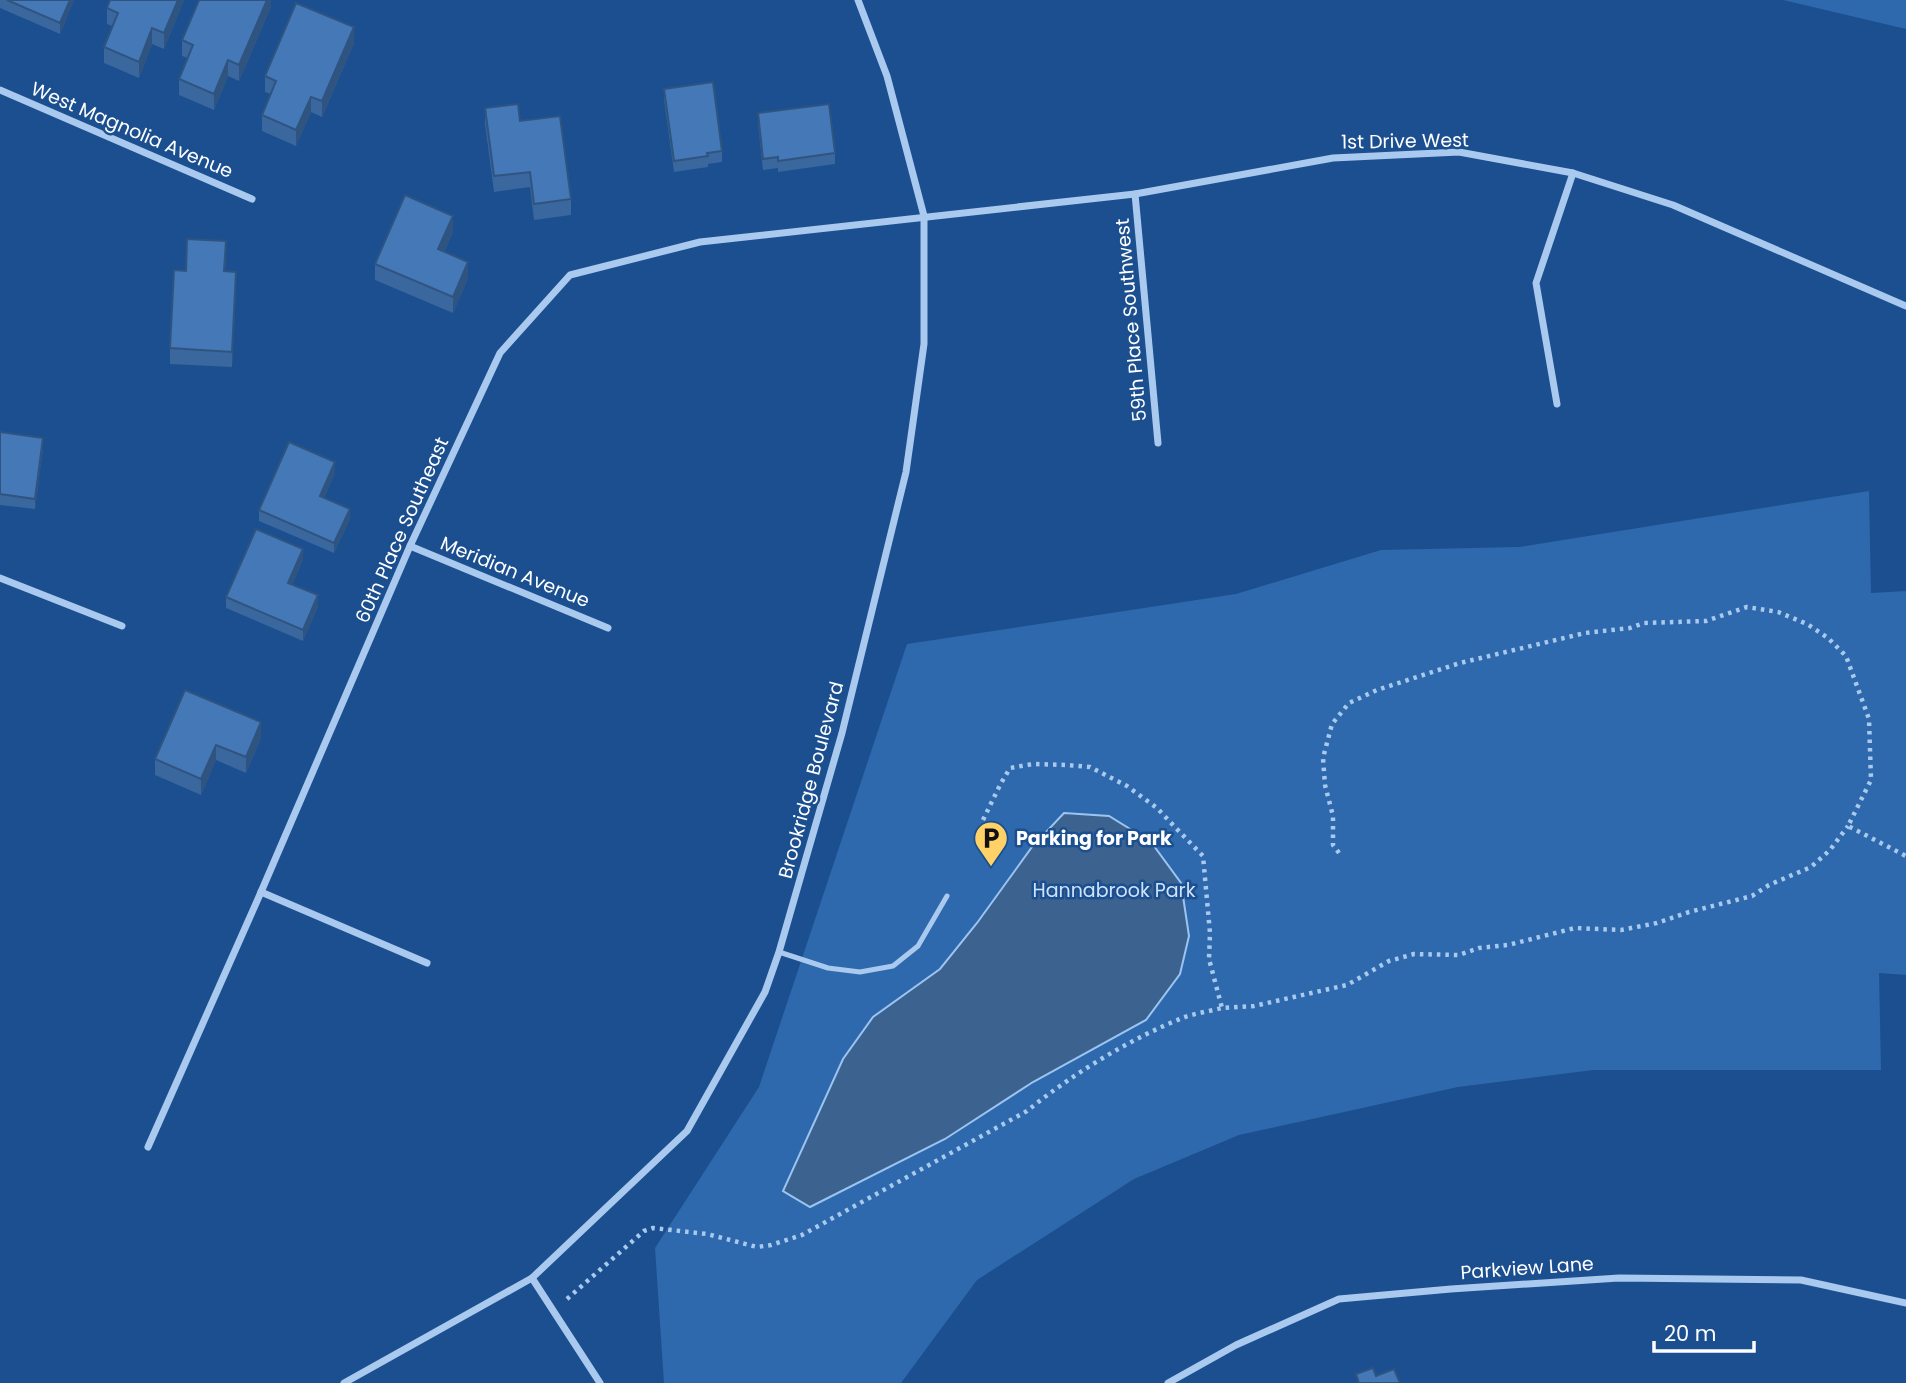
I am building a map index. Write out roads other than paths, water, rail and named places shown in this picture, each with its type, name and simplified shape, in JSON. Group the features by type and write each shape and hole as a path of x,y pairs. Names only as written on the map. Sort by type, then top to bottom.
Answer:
{"street":[{"name":"Brookridge Boulevard","path":"344,1383 532,1278 687,1131 765,992 842,733 906,471 924,344 924,216 887,76 858,0"},
{"name":"West Magnolia Avenue","path":"0,90 253,199"},
{"name":"1st Drive West","path":"924,216 1135,194 1333,158 1459,152 1573,173 1672,205 1906,306"},
{"path":"1557,404 1536,283 1573,173"},
{"name":"59th Place Southwest","path":"1135,194 1158,443"},
{"name":"60th Place Southeast","path":"148,1147 410,546 500,353 570,275 700,242 924,216"},
{"name":"Meridian Avenue","path":"410,546 608,628"},
{"path":"0,578 122,626"},
{"path":"261,892 427,963"},
{"path":"532,1278 600,1383"},
{"name":"Parkview Lane","path":"1168,1383 1236,1345 1339,1299 1619,1278 1801,1280 1906,1303"}],"lane":[{"path":"779,952 828,968 860,972 893,966 918,946 947,896"}],"place":[{"name":"Parking for Park","path":"991,868"}],"park label":[{"name":"Hannabrook Park","path":"1114,890"}]}
